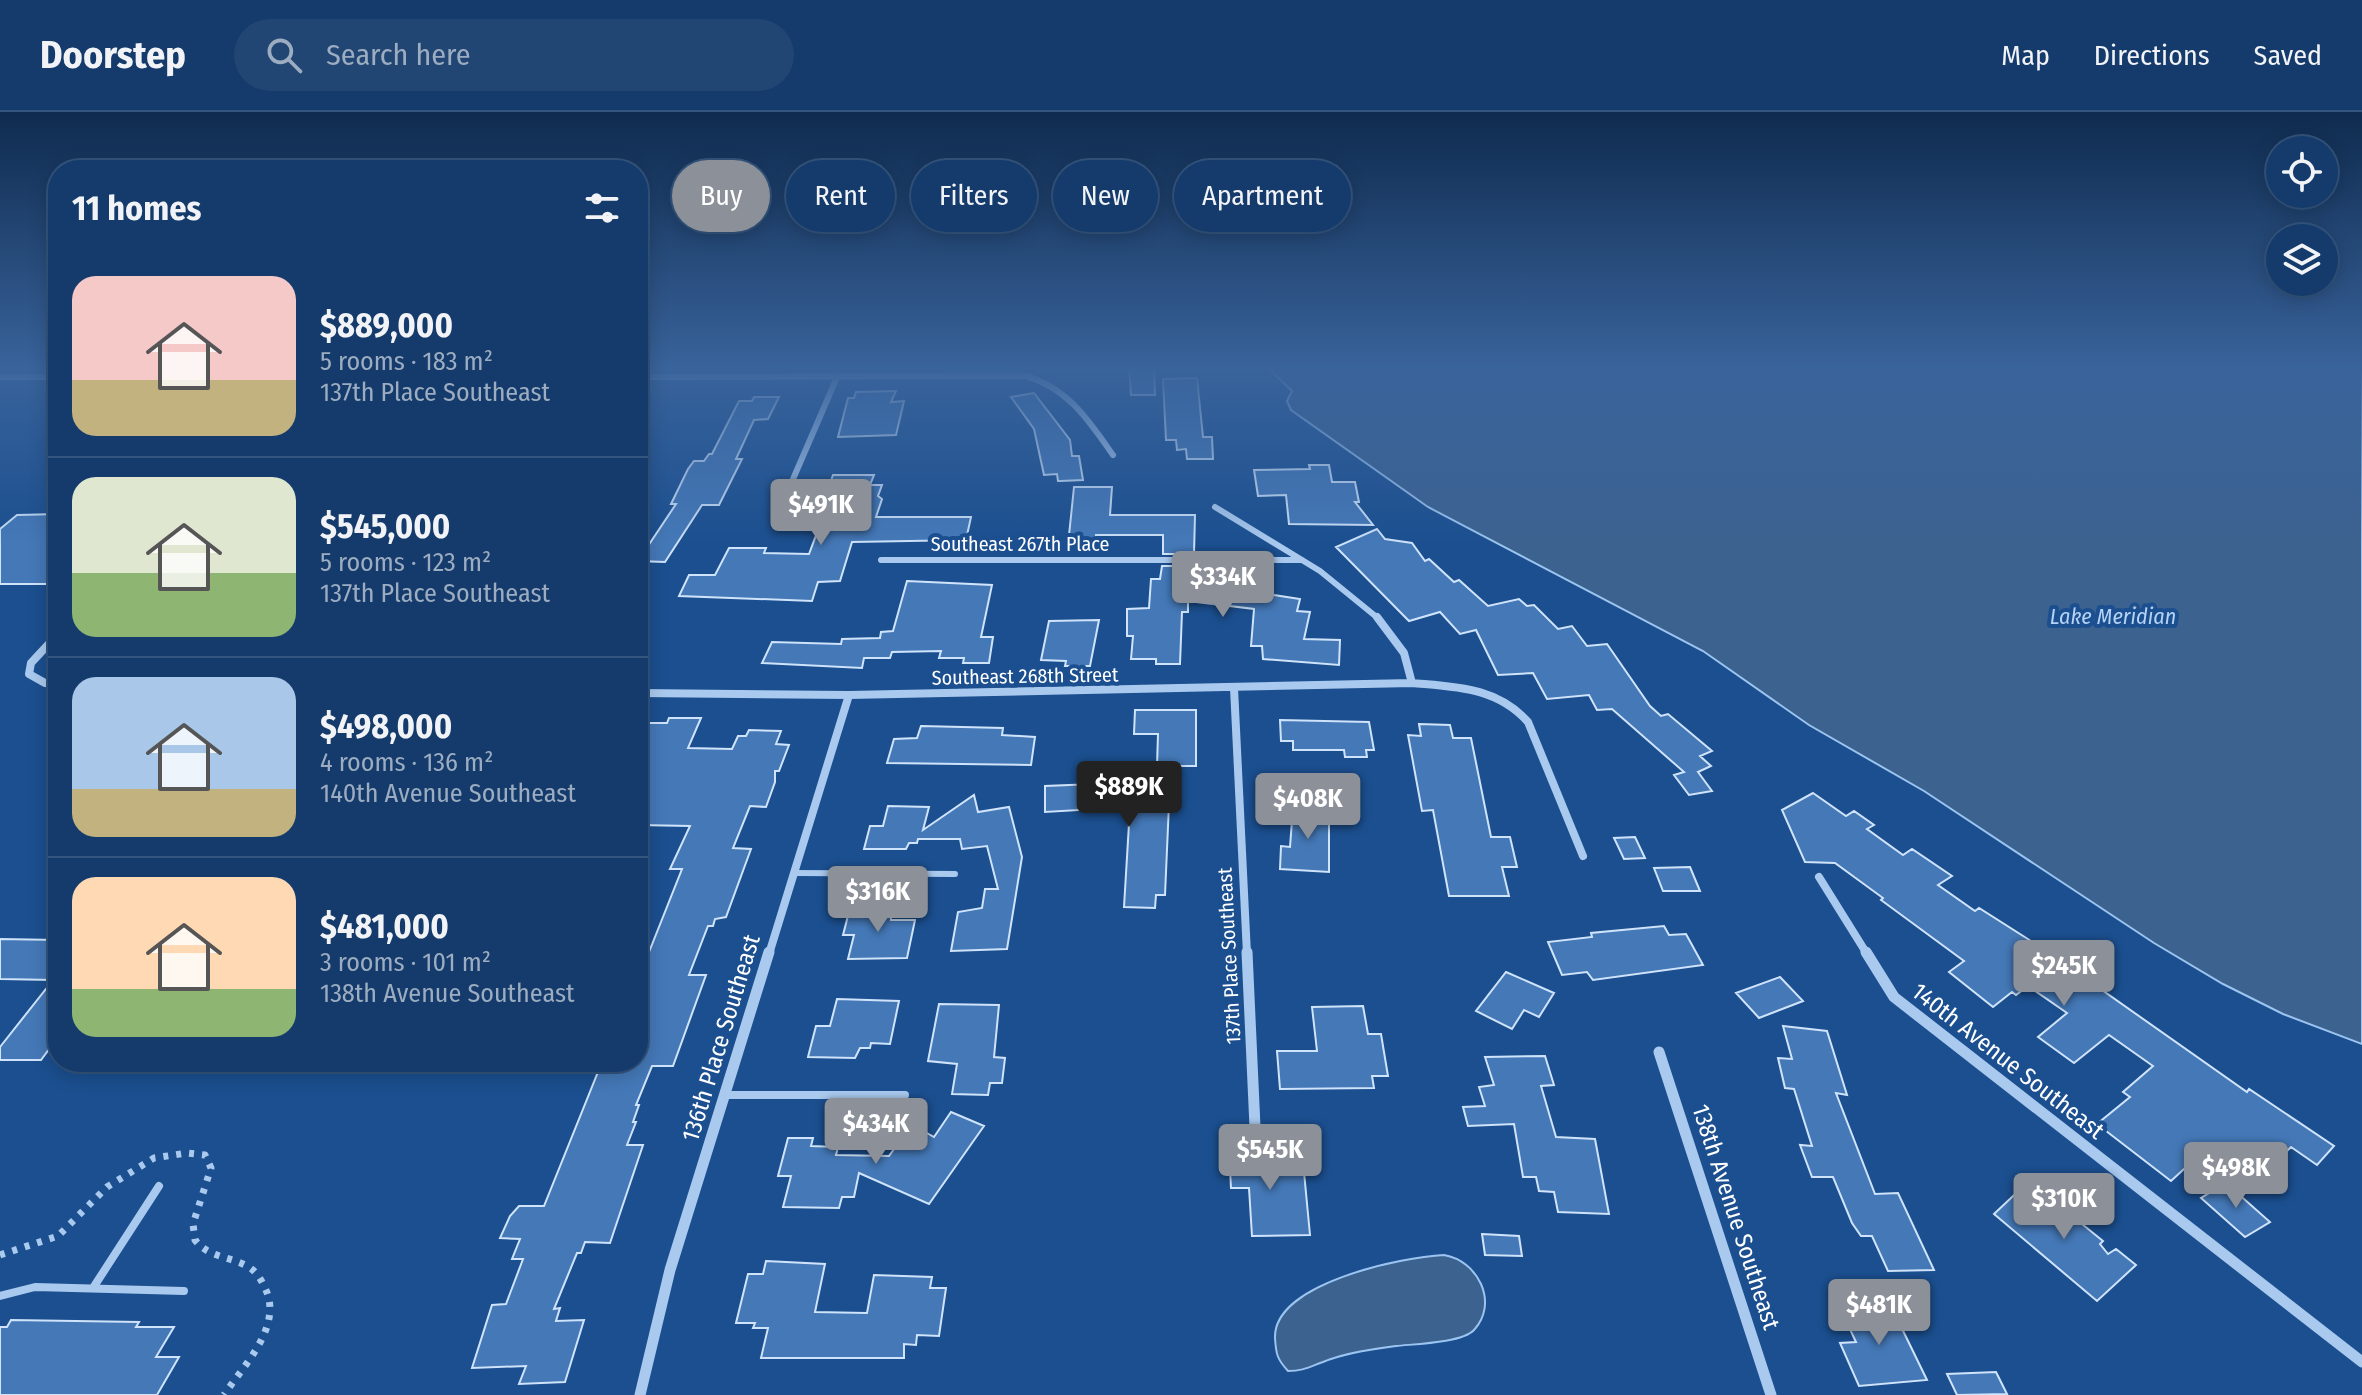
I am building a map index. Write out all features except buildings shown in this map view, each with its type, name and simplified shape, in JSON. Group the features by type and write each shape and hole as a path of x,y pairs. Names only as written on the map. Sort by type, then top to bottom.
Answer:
{"street":[{"path":"784,500 816,426"},
{"path":"1092,426 1113,455"},
{"path":"1215,507 1330,579 1391,632 1406,655 1412,683"},
{"name":"Southeast 267th Place","path":"881,560 1303,560"},
{"path":"48,645 31,663 29,674 48,683"},
{"name":"Southeast 268th Street","path":"648,693 849,695 1412,683 1478,690 1500,696 1517,707 1528,722 1583,856"},
{"name":"137th Place Southeast","path":"1234,688 1255,1127"},
{"name":"136th Place Southeast","path":"640,1395 670,1270 849,695"},
{"name":"140th Avenue Southeast","path":"1819,877 1894,997 2362,1362"},
{"name":"138th Avenue Southeast","path":"1659,1052 1771,1395"}],"lane":[{"path":"794,873 955,874"},
{"path":"725,1095 905,1095"},
{"path":"93,1288 159,1186"},
{"path":"0,1296 35,1287 184,1291"}],"path":[{"path":"0,1255 58,1236 107,1187 154,1158 187,1153 205,1155 211,1168 193,1224 195,1240 207,1252 252,1268 266,1289 270,1307 263,1340 224,1395"}],"water":[{"name":"Lake Meridian","path":"1313,426 2362,426 2362,1044 2283,1014 2223,984 2154,943 1924,791 1809,725 1703,651 1428,507"},
{"path":"1444,1255 1471,1269 1483,1290 1483,1314 1478,1325 1468,1334 1437,1342 1340,1356 1298,1370 1288,1371 1281,1363 1275,1338 1280,1319 1295,1302 1343,1277 1400,1261"}]}
